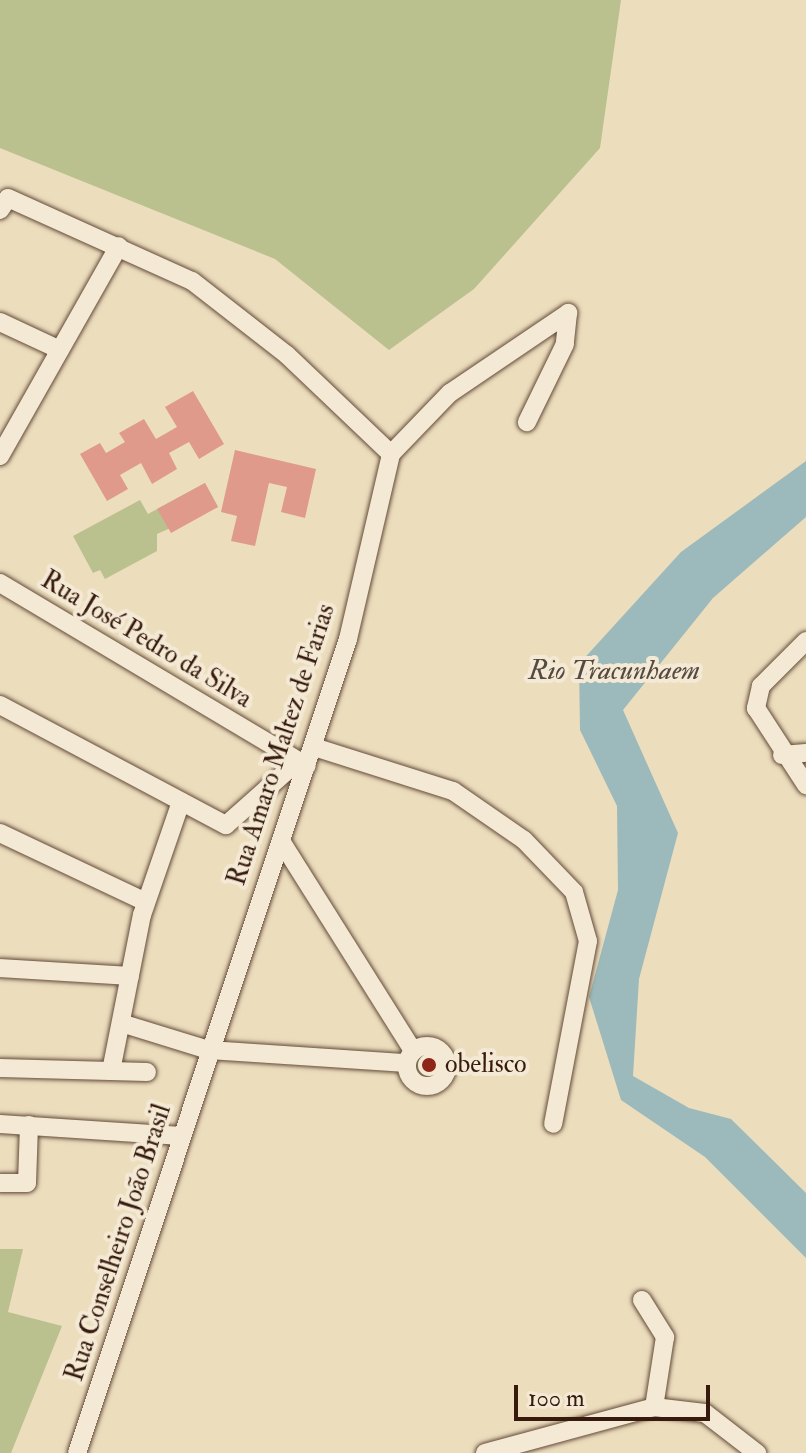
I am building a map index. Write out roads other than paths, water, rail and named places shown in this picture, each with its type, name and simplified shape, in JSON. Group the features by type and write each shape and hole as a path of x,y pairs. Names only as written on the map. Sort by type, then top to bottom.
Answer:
{"street":[{"path":"0,210 8,198 192,281 287,355 391,454 450,393 568,313 565,344 527,422"},
{"path":"0,456 119,246"},
{"path":"0,322 60,350"},
{"name":"Rua Amaro Maltez de Farias","path":"209,1050 281,841 303,764 314,747 391,454"},
{"name":"Rua José Pedro da Silva","path":"0,583 303,764"},
{"path":"806,641 798,660 757,699 759,718 782,755 806,785"},
{"path":"0,705 226,825 303,764"},
{"path":"314,747 453,791 524,840 574,892 588,941 553,1124"},
{"path":"782,755 806,753"},
{"path":"111,1071 146,902 181,802"},
{"path":"0,833 146,902"},
{"path":"121,1023 209,1050 410,1057 281,841"},
{"path":"0,968 130,976"},
{"name":"Rua Conselheiro João Brasil","path":"77,1453 209,1050"},
{"path":"0,1068 147,1072"},
{"path":"0,1124 182,1136"},
{"path":"0,1183 27,1183 29,1125"},
{"path":"642,1300 665,1337 654,1407"},
{"path":"485,1453 654,1407 705,1413 757,1453"}],"water":[{"name":"Rio Tracunhaem","path":"806,461 806,517 713,598 623,710 678,833 639,979 633,1076 689,1108 731,1119 806,1193 806,1258 705,1157 621,1100 589,997 618,890 617,806 580,730 579,664 681,552"}],"place":[{"name":"obelisco","path":"429,1065"}]}
